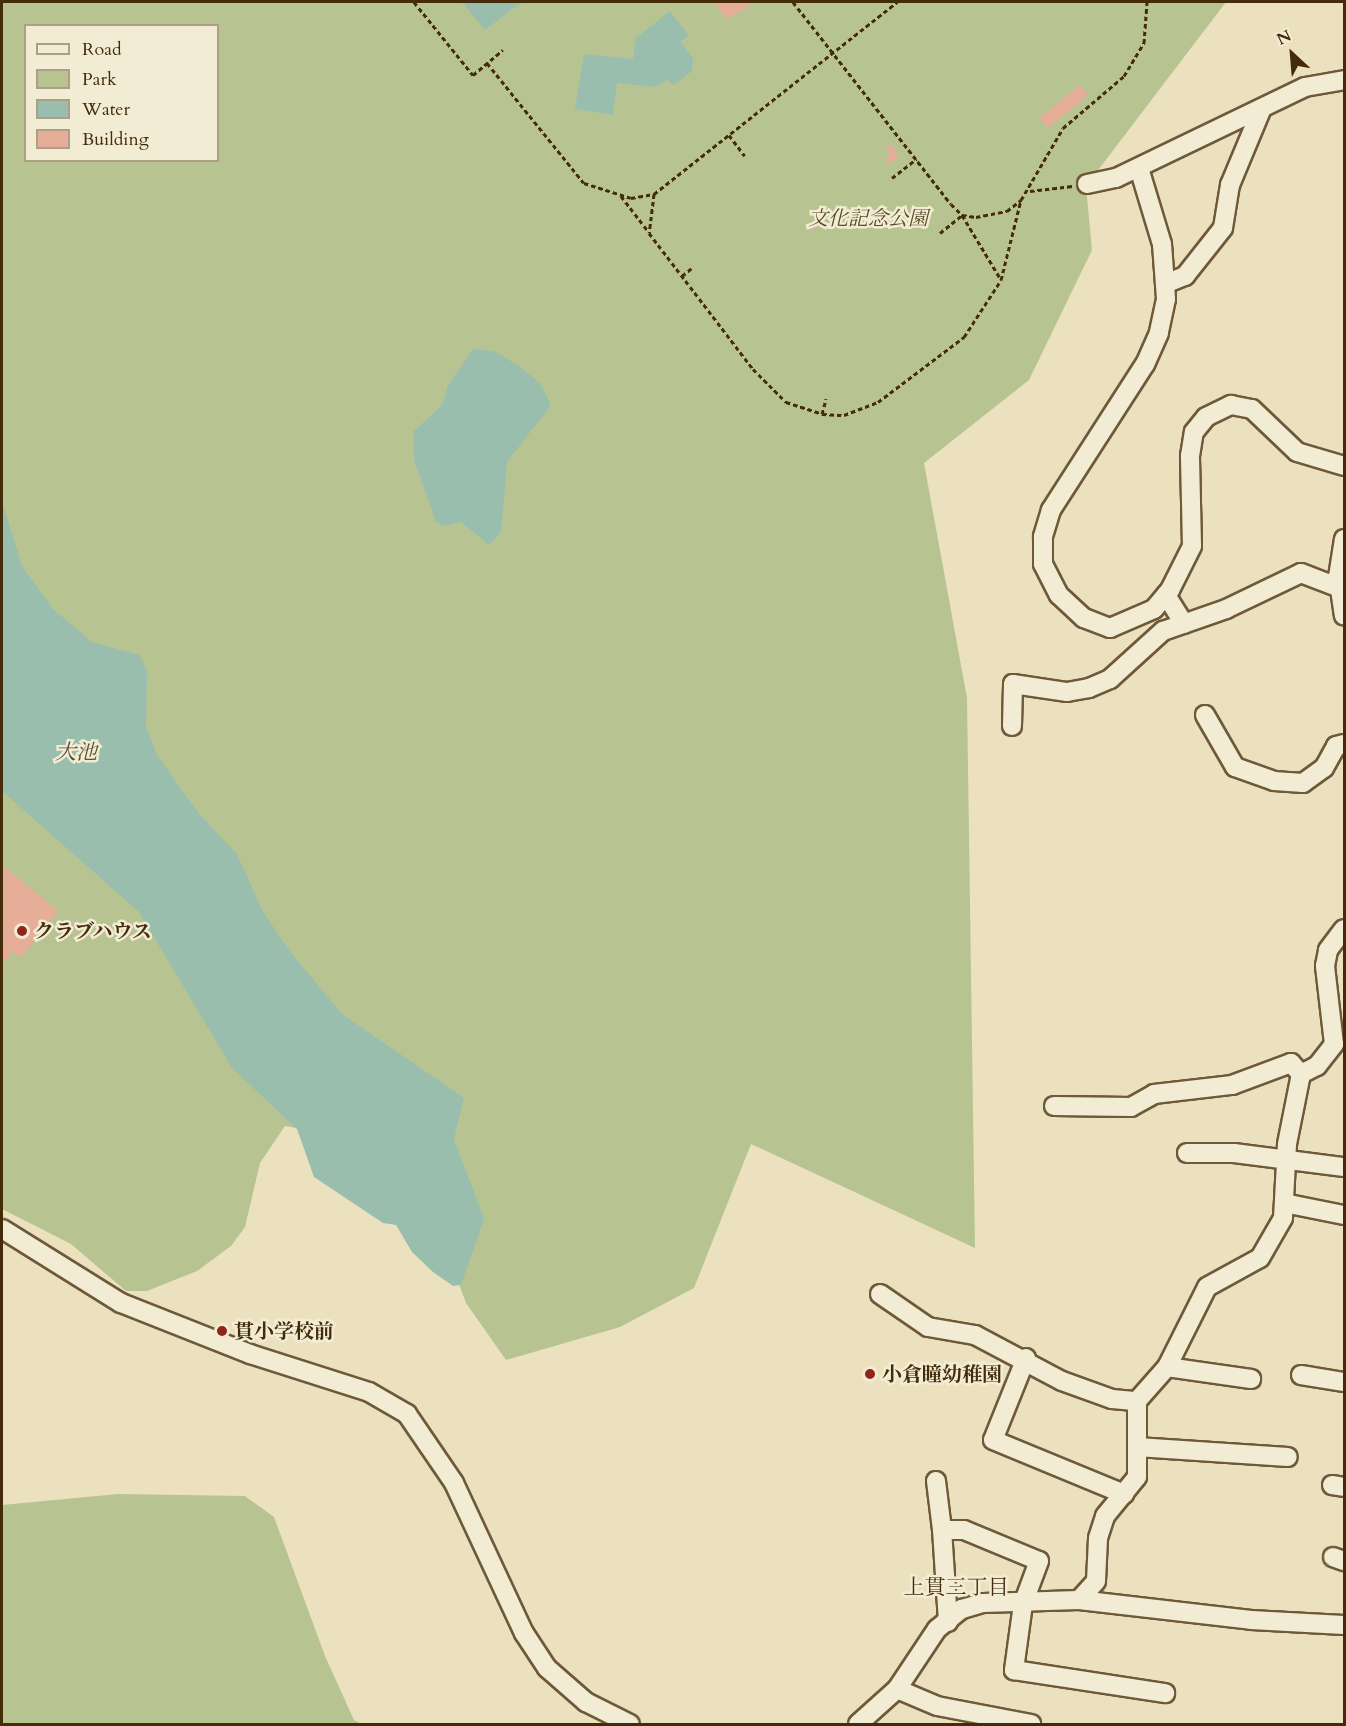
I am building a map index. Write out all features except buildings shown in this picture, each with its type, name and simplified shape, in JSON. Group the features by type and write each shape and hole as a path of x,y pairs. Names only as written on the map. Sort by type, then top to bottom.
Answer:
{"street":[{"path":"1087,184 1139,168 1305,87 1344,80"},
{"path":"1165,284 1185,276 1223,228 1230,184 1262,108"},
{"path":"1139,168 1162,244 1165,284 1159,333 1145,364 1051,510 1043,546 1043,564 1059,595 1084,618 1110,628 1154,609 1166,595 1192,546 1190,456 1194,432 1206,417 1231,405 1252,409 1297,452 1344,466"},
{"path":"1343,547 1340,588 1344,616"},
{"path":"1012,726 1013,684 1067,692 1110,679 1163,631 1301,573 1340,588"},
{"path":"1166,595 1184,624"},
{"path":"1205,715 1235,767 1274,780 1303,783 1324,768 1336,746 1344,744"},
{"path":"1301,1074 1317,1066 1334,1044 1325,966 1328,950 1344,929"},
{"path":"1054,1106 1131,1107 1154,1094 1232,1085 1290,1063 1301,1074"},
{"path":"1079,1600 1096,1581 1098,1538 1105,1516 1137,1477 1137,1401 1167,1366 1208,1287 1260,1258 1271,1246 1284,1218 1286,1159 1301,1074"},
{"path":"1187,1153 1286,1159 1344,1167"},
{"path":"1284,1203 1344,1215"},
{"path":"2,1229 121,1303 250,1354 369,1392 407,1414 454,1483 524,1633 547,1668 586,1702 630,1725"},
{"path":"880,1294 928,1327 975,1335 1026,1358 1062,1381 1112,1400 1137,1401"},
{"path":"1026,1358 993,1440 1124,1494"},
{"path":"1167,1366 1251,1379"},
{"path":"1301,1376 1344,1382"},
{"path":"1137,1447 1288,1457"},
{"path":"936,1481 942,1530 948,1622"},
{"path":"942,1530 964,1530 1039,1561 1023,1604 1014,1670 1165,1693"},
{"path":"858,1725 897,1689 937,1629 962,1609 983,1603 1023,1604 1079,1600 1251,1620 1344,1625"},
{"path":"897,1689 937,1706 1031,1725"}],"path":[{"path":"414,2 473,75 503,50"},
{"path":"793,2 962,216 1001,280"},
{"path":"487,63 574,174 585,183 621,196 654,194 897,2"},
{"path":"940,233 962,216 1006,211 1030,191 1049,146 1063,128 1111,88 1134,61 1148,26 1147,2"},
{"path":"729,135 745,156"},
{"path":"892,178 916,159"},
{"path":"1030,191 1087,184"},
{"path":"649,233 654,194"},
{"path":"621,196 768,386 786,402 822,414 844,415 879,402 964,337 1001,280 1021,200"},
{"path":"682,276 693,267"},
{"path":"822,414 826,399"}],"green space":[{"name":"文化記念公園","path":"2,2 1226,2 1086,186 1092,250 1029,380 924,463 967,698 975,1248 751,1144 694,1288 620,1327 506,1360 466,1303 432,1212 312,1131 285,1126 260,1163 245,1227 231,1246 197,1271 147,1291 126,1291 71,1244 2,1209"},
{"path":"118,1494 245,1496 274,1517 325,1656 354,1720 362,1724 2,1724 2,1505"}],"water":[{"path":"462,2 522,2 485,30"},
{"path":"670,11 689,36 680,41 693,58 692,71 674,85 667,80 656,87 617,83 613,115 575,109 584,54 633,59 636,38"},
{"path":"473,349 494,351 519,366 540,383 551,405 507,462 501,532 489,545 461,522 444,526 436,522 414,460 413,432 443,404 448,385"},
{"name":"大池","path":"2,501 22,566 53,609 92,642 140,655 147,672 146,727 157,755 199,814 237,854 262,910 288,949 342,1014 464,1098 454,1139 484,1219 461,1285 453,1286 433,1272 412,1252 396,1225 383,1223 314,1177 297,1129 232,1068 139,912 2,791"}],"place":[{"name":"クラブハウス","path":"22,931"},
{"name":"貫小学校前","path":"222,1331"},
{"name":"小倉瞳幼稚園","path":"870,1374"}],"district":[{"name":"上貫三丁目","path":"956,1588"}]}
